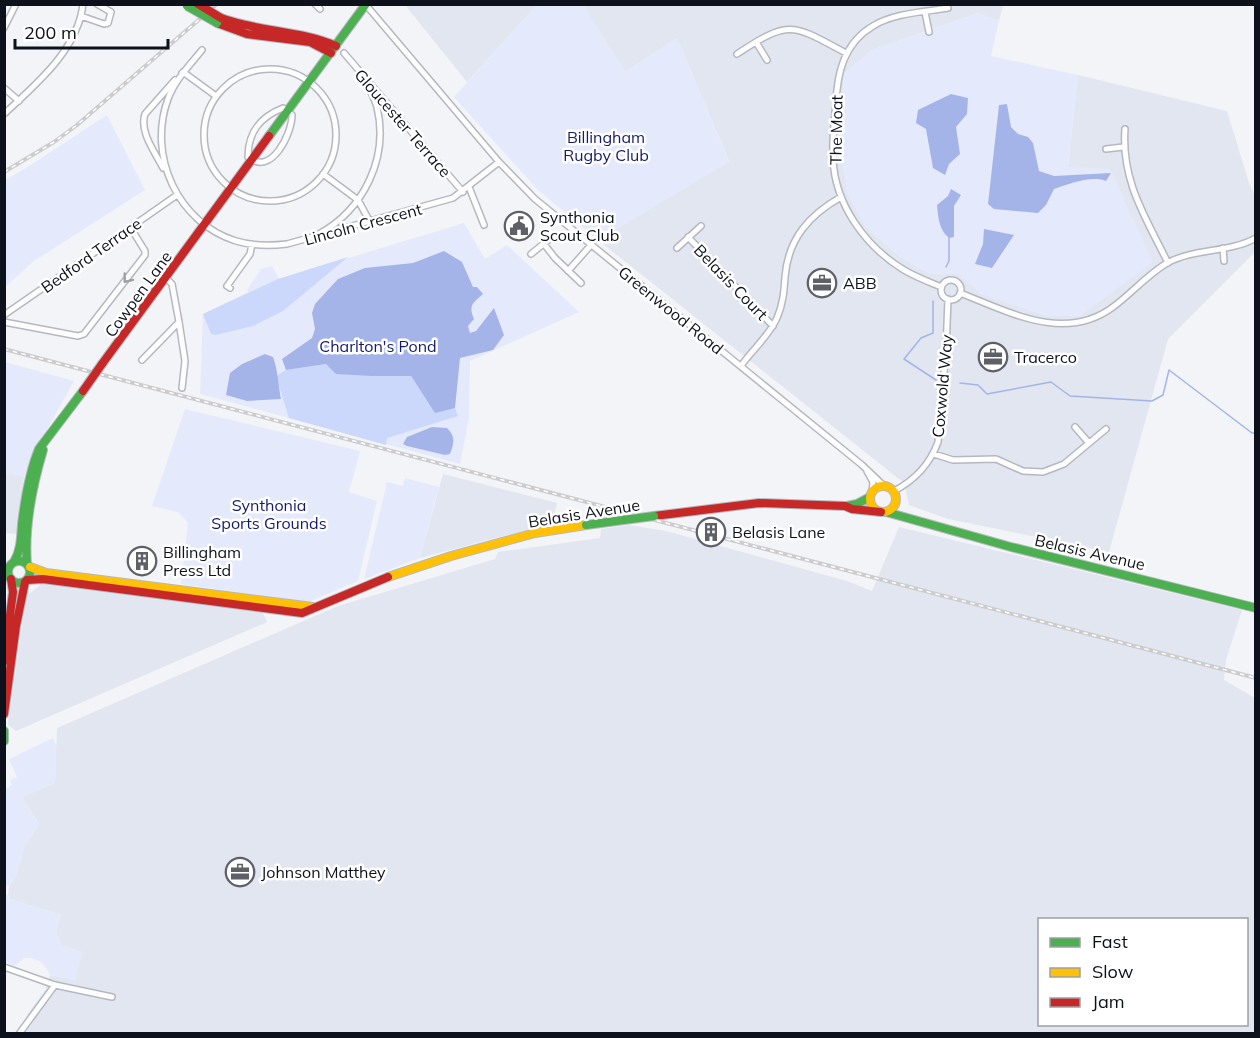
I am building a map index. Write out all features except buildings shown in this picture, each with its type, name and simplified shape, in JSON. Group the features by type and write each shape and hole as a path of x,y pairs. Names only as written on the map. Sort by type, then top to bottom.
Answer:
{"main road":[{"path":"198,4 219,20"},
{"path":"186,5 247,34 310,42 334,50"},
{"name":"Cowpen Lane","path":"10,564 19,549 28,499 45,443 366,5"},
{"path":"884,486 896,495 894,507 884,512 872,507 871,495 879,487 884,486"},
{"name":"Belasis Avenue","path":"222,599 302,613 384,578 451,556 535,533 759,503 800,502 845,506 857,504 871,495"},
{"name":"Belasis Avenue","path":"896,495 901,511 918,521"},
{"name":"Cowpen Lane","path":"28,499 26,547 28,565"},
{"name":"Belasis Avenue","path":"845,506 852,509 884,512 1001,545 1256,608"},
{"path":"4,661 13,592 8,578 10,564 23,561 46,573 222,599"},
{"path":"4,714 16,626 26,581 30,575 28,565"},
{"path":"8,578 17,583 44,579 314,608"},
{"path":"4,731 5,740"}],"street":[{"path":"4,28 16,4"},
{"path":"4,114 48,73 60,57 81,16 83,4"},
{"path":"81,16 106,24 109,22 112,7 97,4"},
{"name":"Greenwood Road","path":"366,5 500,162 544,206 884,486"},
{"name":"The Moat","path":"948,8 886,20 873,25 846,53 837,81 833,149 836,178 841,196 854,222 874,247 906,271 941,288 949,280 954,280 961,288 960,293 1035,321 1062,325 1086,321 1112,308 1168,262 1194,253 1246,244 1256,238"},
{"path":"925,12 929,32"},
{"path":"737,54 771,33 792,29 811,34 846,53"},
{"path":"756,42 767,60"},
{"path":"169,179 144,130 143,120 145,114 202,50"},
{"name":"Gloucester Terrace","path":"344,53 463,192"},
{"path":"278,69 309,82 323,97 335,124 336,138 333,154 322,174 305,192 278,201 265,202 232,189 216,174 204,138 206,118 216,96 230,83 256,71 278,69"},
{"path":"183,72 216,96"},
{"path":"169,179 163,152 162,125 168,101 183,72"},
{"path":"313,238 332,227 358,200 370,182 377,162 380,142 376,106 364,77"},
{"path":"4,88 19,101"},
{"path":"376,106 385,102"},
{"path":"283,108 288,111 292,115 292,123 283,146 264,161 257,163 252,161 248,157 248,147 254,130 261,120 283,108"},
{"path":"1125,129 1123,147 1131,188 1168,262"},
{"path":"1106,149 1123,147"},
{"name":"Lincoln Crescent","path":"169,179 186,208 205,225 222,236 268,246 313,238 453,198 500,162"},
{"path":"322,174 358,200 370,222"},
{"path":"469,187 484,226"},
{"name":"Bedford Terrace","path":"4,315 127,230 132,230 134,225 177,195"},
{"path":"741,366 773,326 783,301 787,265 795,239 814,215 841,196"},
{"name":"Belasis Court","path":"677,248 701,226"},
{"path":"4,322 78,336 84,334 145,255 145,251 132,230"},
{"path":"531,254 552,237"},
{"name":"Belasis Court","path":"688,237 773,326"},
{"path":"230,288 227,286 250,254 252,244"},
{"path":"544,244 581,283"},
{"path":"568,271 591,245"},
{"path":"1223,248 1224,261"},
{"path":"166,278 172,284 185,361 182,388"},
{"path":"941,288 944,297 948,299 958,297 960,293"},
{"name":"Coxwold Way","path":"896,495 924,468 934,454 940,434 948,299"},
{"path":"142,360 179,322"},
{"path":"1075,427 1089,443"},
{"path":"934,454 953,460 996,459 1016,469 1036,473 1058,468 1106,429"},
{"path":"867,470 873,482 871,495"},
{"path":"4,968 55,985 112,997"},
{"path":"19,1034 55,985"}],"shaded area":[{"path":"405,5 537,5 467,82"},
{"path":"583,5 1003,5 999,21 978,13 872,50 844,74 840,147 848,194 866,227 899,256 930,274 958,273 967,280 1068,167 1078,75 1227,111 1255,196 1255,252 1168,339 1109,552 948,519 909,505 904,483 598,240 729,161 677,38 625,72"},
{"path":"951,94 968,98 967,114 956,127 960,154 949,164 945,175 933,168 926,129 916,123 918,110"},
{"path":"1007,104 1011,127 1018,134 1028,137 1033,143 1039,171 1054,176 1111,173 1106,181 1087,180 1054,189 1046,205 1038,213 994,209 988,204 999,105"},
{"path":"951,189 961,195 954,206 954,237 949,238 941,227 937,205 948,196"},
{"path":"984,229 1014,235 992,268 975,264 983,244"},
{"name":"Charlton's Pond","path":"444,251 462,262 473,287 477,287 483,294 472,307 474,319 468,326 470,333 476,331 494,308 504,335 493,350 460,358 455,408 435,413 411,376 336,374 326,364 286,370 282,359 312,338 315,329 312,313 315,304 338,279 365,268 413,263"},
{"path":"348,257 283,311 253,326 216,335 211,334 203,314 278,279"},
{"name":"Charlton's Pond","path":"265,354 273,357 281,399 247,401 226,395 230,373 242,364"},
{"path":"326,364 371,376 411,376 435,412 455,408 458,416 387,438 386,445 289,418 276,376 286,370"},
{"path":"432,427 447,428 452,434 450,454 445,455 403,444 407,437"},
{"path":"5,473 24,476 17,534 5,533"},
{"path":"443,474 557,503 552,523 420,558"},
{"path":"629,525 666,531 847,581 872,591 899,527 1242,610 1226,660 1224,680 1255,698 1255,1033 24,1033 34,1021 27,1015 46,989 50,975 75,980 56,932 61,915 10,899 8,895 9,886 16,877 24,847 39,824 22,797 55,783 57,728 338,606 495,559 498,552 600,538 601,529"},
{"path":"41,584 263,613 267,622 16,731 8,725 26,597"}],"green space":[{"name":"Billingham Rugby Club","path":"537,5 583,5 625,72 677,38 729,162 598,240 538,190 454,97"},
{"path":"978,13 999,21 991,56 1078,75 1068,167 1110,169 1153,262 1080,316 1046,316 981,294 958,273 930,274 899,256 866,227 848,194 840,147 844,74 872,50"},
{"path":"107,115 145,190 34,261 5,287 5,180"},
{"name":"Charlton's Pond","path":"464,223 485,259 507,245 579,312 470,361 469,418 460,464 200,394 203,314 248,292 247,290 261,269 272,266 279,279"},
{"path":"5,362 74,381 24,476 5,473"},
{"name":"Synthonia Sports Grounds","path":"185,409 360,451 349,492 377,501 358,581 308,602 181,584 188,523 178,512 152,506"},
{"path":"405,478 439,487 420,558 364,579 387,482 403,486"},
{"path":"53,738 56,745 55,783 22,797 39,824 24,847 16,877 9,886 5,885 5,789 12,785 10,780 17,777 9,759"},
{"path":"4,891 10,899 61,915 56,932 62,945 83,952 75,980 50,975 43,964 34,959 24,958 15,966 5,962"}],"waterway":[{"path":"946,267 949,261 949,238"},
{"path":"933,301 933,333 921,338 904,359 936,380"},
{"path":"960,383 978,385 987,394 1051,382 1070,396 1152,401 1163,395 1169,370 1252,433 1256,433"}],"railway":[{"path":"4,172 54,142 77,125 217,4"},
{"path":"4,349 1256,678"}],"traffic: fast":[{"path":"269,136 366,4"},
{"path":"187,6 217,23"},
{"path":"14,562 20,544 28,486 39,449 83,391"},
{"path":"27,564 30,506 43,450"},
{"path":"847,506 870,497"},
{"path":"886,512 1011,547 1256,608"},
{"path":"586,525 654,516"},
{"path":"19,561 27,564 30,572 27,580 19,583 11,580 8,572 11,564 19,561"},
{"path":"4,731 4,741"}],"traffic: slow":[{"path":"883,486 892,490 896,499 892,508 883,512 874,508 870,499 874,490 883,486"},
{"path":"388,577 451,556 535,533 586,525"},
{"path":"30,567 46,573 313,607"}],"traffic: jam":[{"path":"198,4 221,18"},
{"path":"221,18 235,23 308,37 336,46"},
{"path":"217,23 247,34 310,42 331,53"},
{"path":"102,364 269,136"},
{"path":"83,391 102,364"},
{"path":"654,516 759,503 845,506 852,509 881,512"},
{"path":"27,580 43,579 302,613 388,577"},
{"path":"4,661 13,592 11,579"},
{"path":"4,714 16,626 25,582"}],"place":[{"name":"Synthonia Scout Club","path":"519,226"},
{"name":"ABB","path":"822,283"},
{"name":"Tracerco","path":"993,357"},
{"name":"Belasis Lane","path":"711,532"},
{"name":"Billingham Press Ltd","path":"142,561"},
{"name":"Johnson Matthey","path":"240,872"}]}
